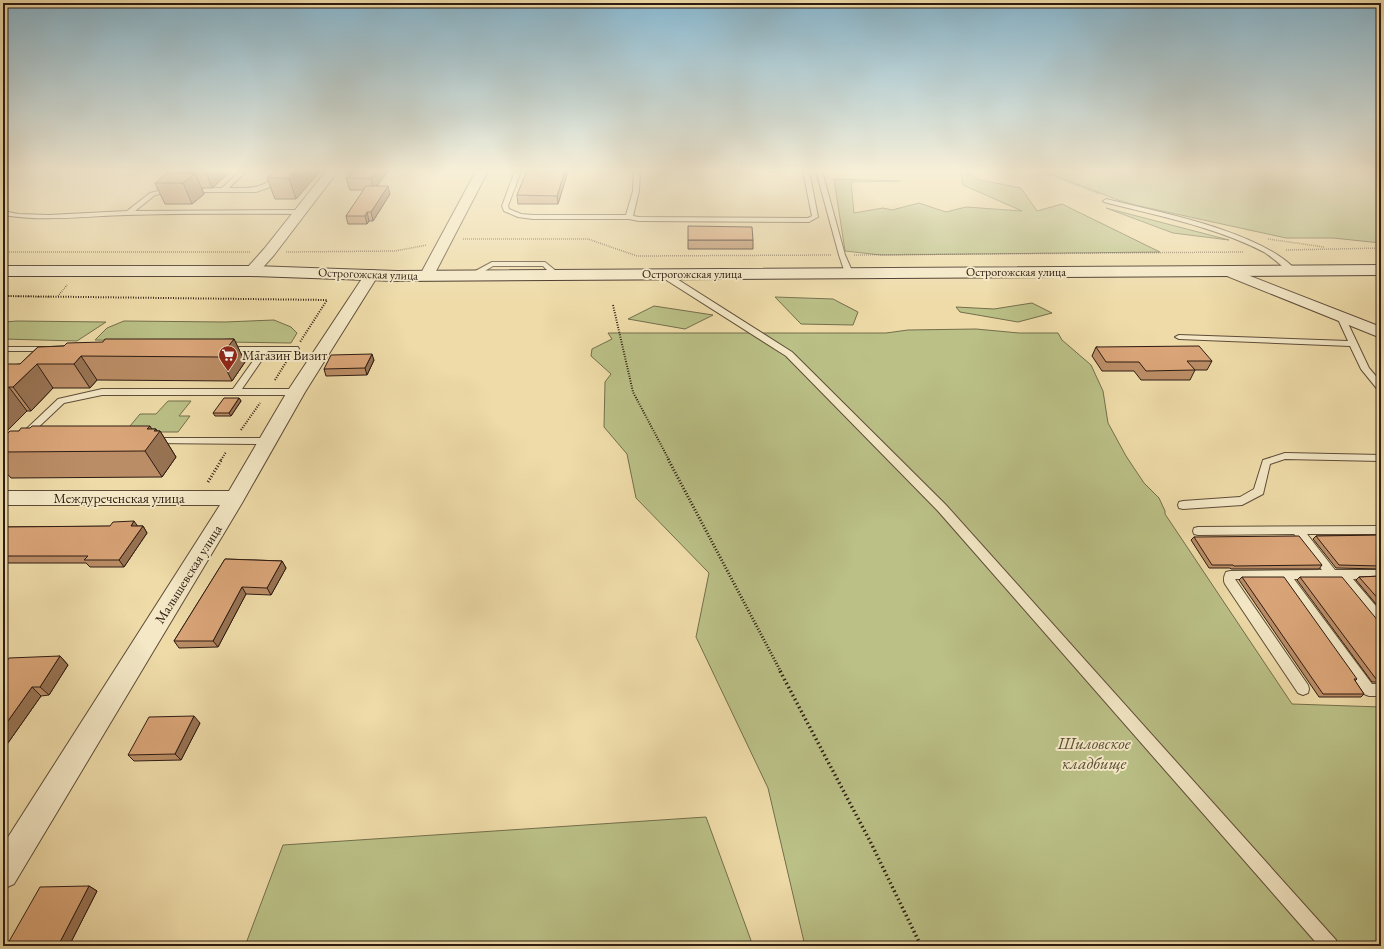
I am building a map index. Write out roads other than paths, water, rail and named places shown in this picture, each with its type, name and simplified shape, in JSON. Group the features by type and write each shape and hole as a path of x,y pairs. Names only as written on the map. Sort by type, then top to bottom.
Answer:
{"street":[{"path":"252,271 270,252 298,215"},
{"path":"427,275 458,215"},
{"name":"Острогожская улица","path":"3,271 252,271 370,277 427,275 1381,270"},
{"path":"1227,271 1381,333"},
{"path":"3,282 370,277"},
{"name":"Малышевская улица","path":"3,873 235,498 296,392 370,277"},
{"name":"Междуреченская улица","path":"3,498 235,498"}],"lane":[{"path":"14,215 42,218 89,215"},
{"path":"518,215 595,218 629,217 639,219 809,220 816,218 815,215"},
{"path":"831,215 842,255 849,273"},
{"path":"1157,215 1238,239 1267,252 1293,271"},
{"path":"663,274 789,354 942,508 1330,946"},
{"path":"1341,317 1365,369 1381,388"},
{"path":"1179,337 1354,344"},
{"path":"3,349 60,349"},
{"path":"34,359 44,349"},
{"path":"218,349 295,349"},
{"path":"236,392 266,349"},
{"path":"37,440 19,442 61,401 102,392 296,392"},
{"path":"147,440 268,442"},
{"path":"1183,505 1242,501 1259,491 1266,462 1285,456 1381,458"},
{"path":"1298,530 1381,621"},
{"path":"1198,531 1381,530"},
{"path":"1303,689 1230,580 1230,575 1381,574"},
{"path":"1285,575 1369,690 1381,690"}],"place":[{"name":"Магазин Визит","path":"228,372"}],"park label":[{"name":"Шиловское кладбище","path":"1094,753"}]}
